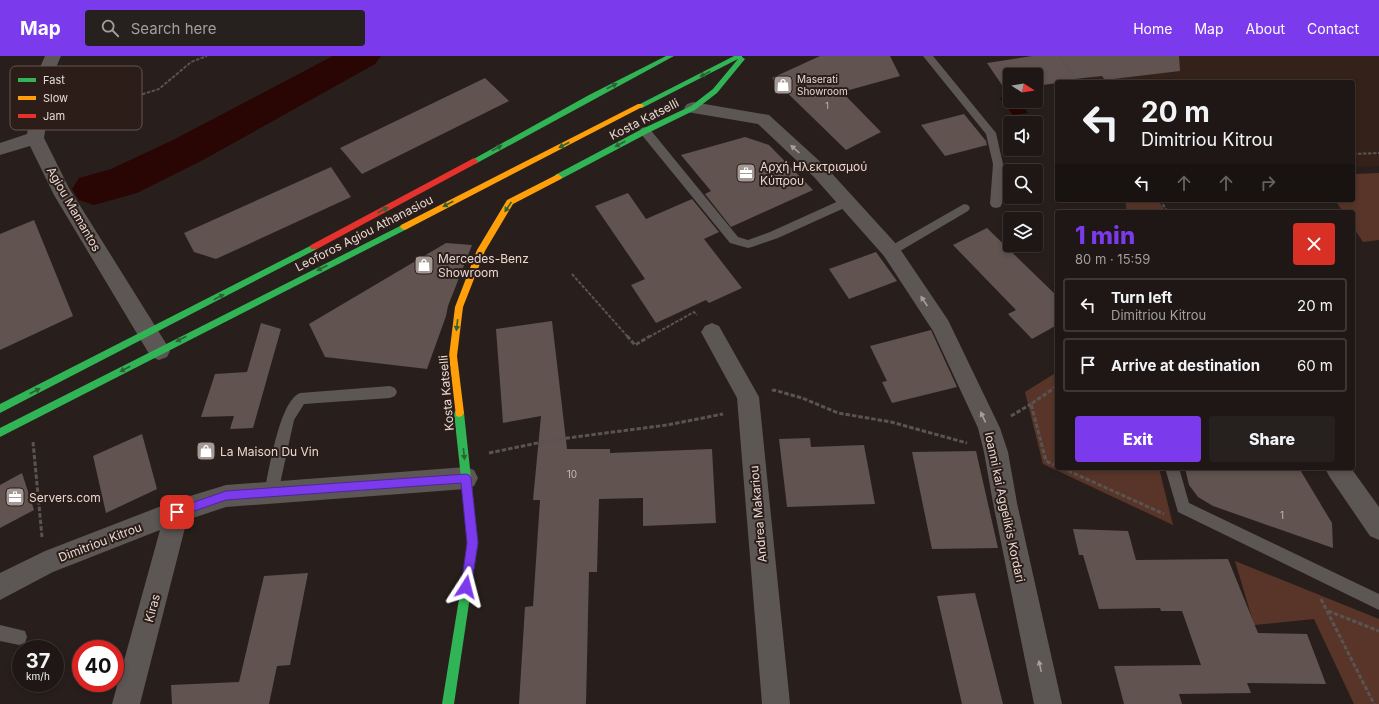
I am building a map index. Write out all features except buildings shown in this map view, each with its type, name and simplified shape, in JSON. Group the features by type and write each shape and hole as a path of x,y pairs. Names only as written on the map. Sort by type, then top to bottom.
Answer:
{"main road":[{"name":"Leoforos Agiou Athanasiou","path":"0,433 154,342 384,210 591,97 671,56"},
{"name":"Leoforos Agiou Athanasiou","path":"0,408 154,342 739,56"},
{"name":"Kosta Katselli","path":"448,704 473,543 453,356 459,307 481,250 510,202 645,131 693,108 715,91 746,56"}],"street":[{"path":"49,66 53,56"},
{"name":"Ioanni kai Aggelikis Kordari","path":"693,108 763,119 820,172 891,251 941,326 989,428 996,452 1005,504 1048,704"},
{"path":"0,149 36,132"},
{"name":"Agiou Mamantos","path":"36,132 61,190 154,342"},
{"name":"Andrea Makariou","path":"712,332 748,402 776,704"},
{"name":"Dimitriou Kitrou","path":"0,587 45,563 177,512 226,496 271,493 465,468"},
{"path":"1338,470 1379,528"},
{"name":"Kiras","path":"126,704 177,512"}],"lane":[{"path":"928,56 991,133 998,164 996,204"},
{"path":"645,131 734,240 748,244 774,235 847,202"},
{"path":"891,251 964,208"},
{"path":"271,493 288,418 300,399 390,392"},
{"path":"1173,470 1183,506 1379,602"},
{"path":"0,633 19,637"}],"path":[{"path":"142,95 159,89 191,62 207,56"},
{"path":"1060,56 1077,80"},
{"path":"36,132 42,130"},
{"path":"1355,154 1379,153"},
{"path":"572,274 635,345 694,312 712,332"},
{"path":"1055,387 1031,404 1046,461 1055,465"},
{"path":"465,468 571,437 622,432 704,419 774,390 802,398 838,413 891,422 996,452"},
{"path":"32,434 45,563"},
{"path":"1066,470 1166,515 1164,508"},
{"path":"1320,597 1374,704"},
{"path":"1327,611 1379,631"}],"shaded area":[{"path":"1077,56 1379,56 1379,166 1355,167 1355,80 1094,80"},
{"path":"1008,108 1024,108 1028,113 1013,115"},
{"path":"1379,173 1379,240 1363,242 1355,230 1355,210 1342,210 1336,202 1355,202 1355,174"},
{"path":"1125,202 1159,202 1165,210 1127,210"},
{"path":"1055,373 1055,470 1043,464 1025,392"},
{"path":"1056,470 1159,470 1173,525"},
{"path":"1235,561 1379,619 1379,704 1354,704 1314,619 1254,625"}],"waterway":[{"path":"94,189 122,182 188,150 362,56"}],"traffic: fast":[{"path":"474,161 591,97 671,56"},
{"path":"640,106 739,56"},
{"path":"558,177 645,131 693,108 715,91 742,59"},
{"path":"0,433 404,227"},
{"path":"0,409 314,247"},
{"path":"448,704 473,543 459,413"}],"traffic: slow":[{"path":"404,227 640,106"},
{"path":"459,413 453,356 459,307 481,250 510,202 558,177"}],"traffic: jam":[{"path":"314,247 474,161"}],"place":[{"name":"Maserati Showroom","path":"783,85"},
{"name":"Αρχή Ηλεκτρισμού Κύπρου","path":"746,173"},
{"name":"Mercedes-Benz Showroom","path":"424,265"},
{"name":"La Maison Du Vin","path":"206,451"},
{"name":"Servers.com","path":"15,497"}],"route":[{"path":"177,512 226,496 466,478 473,543 466,587"}]}
